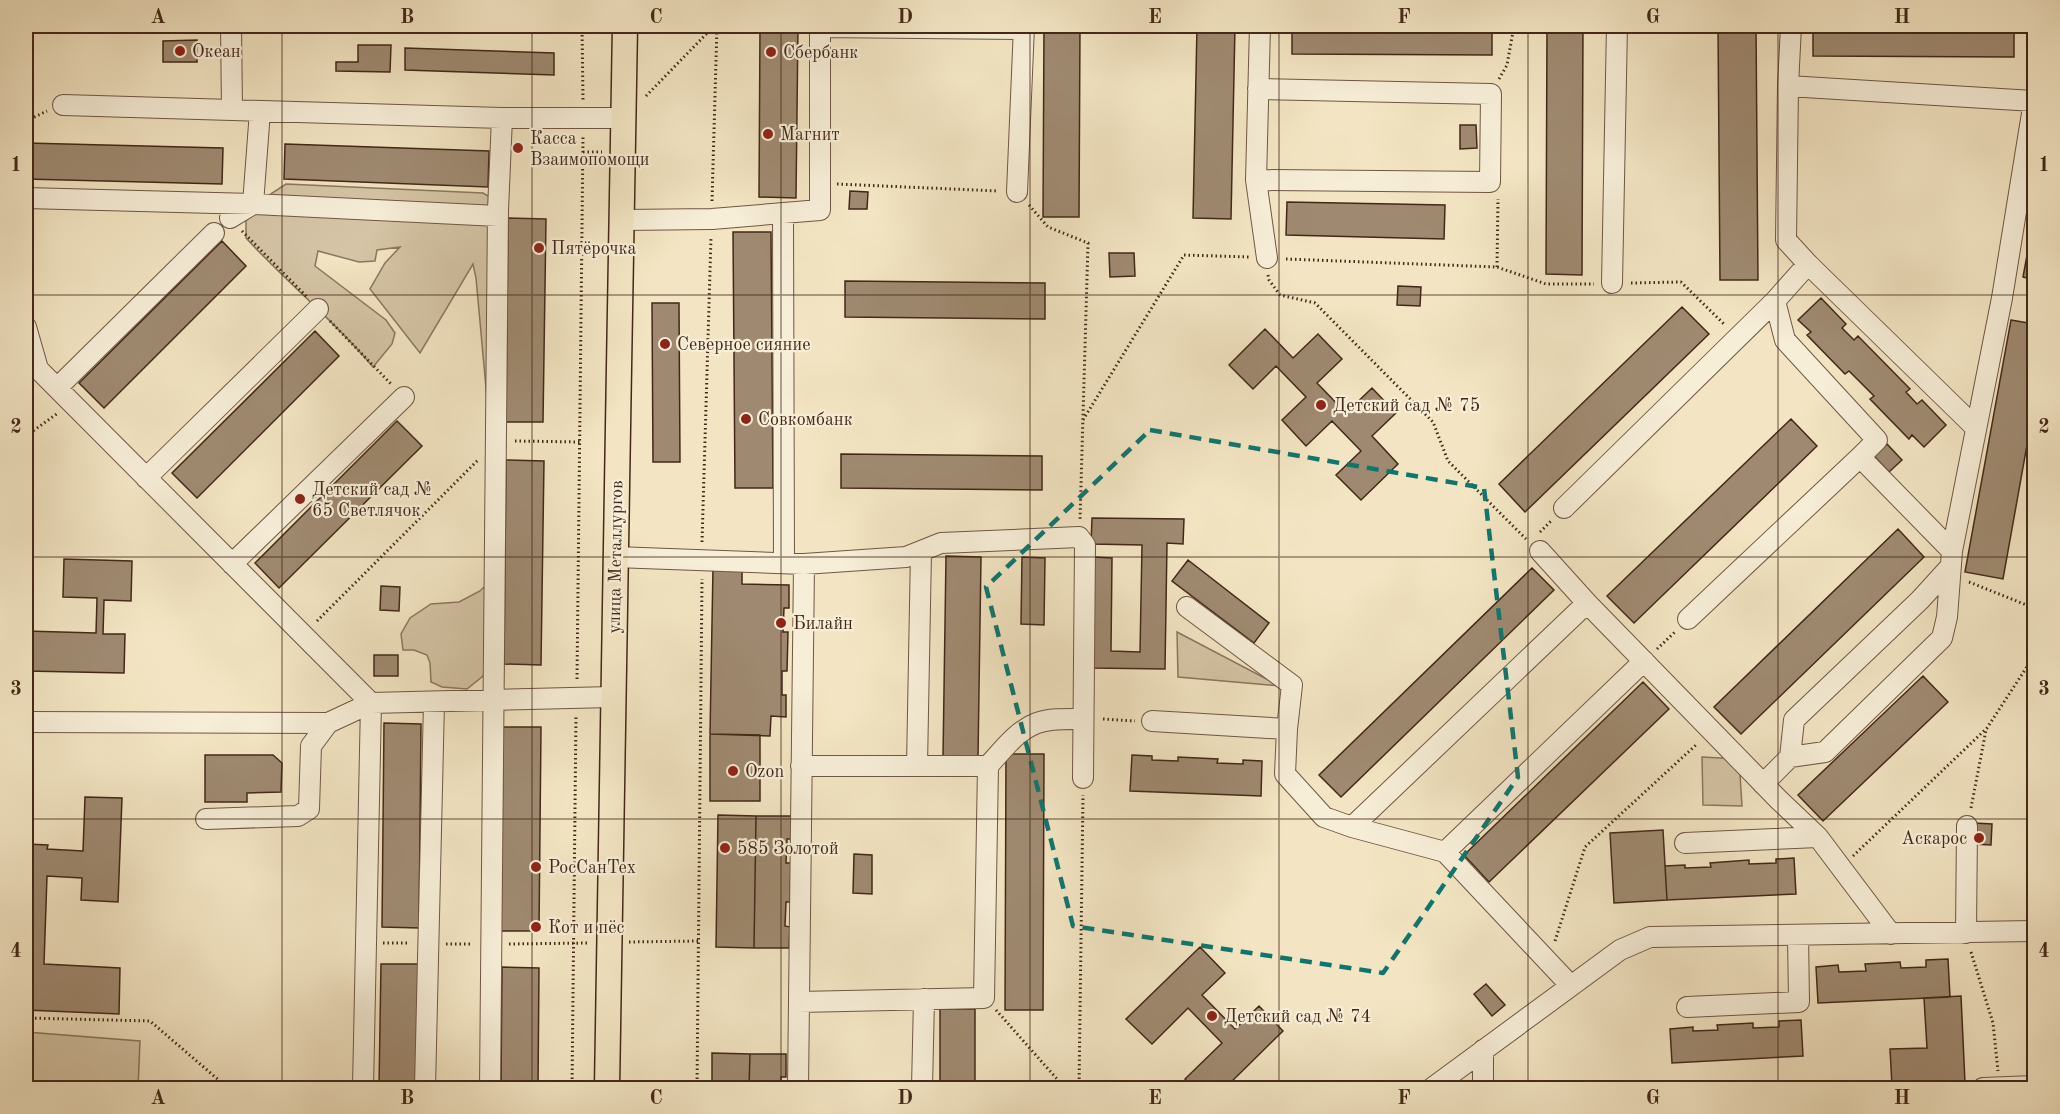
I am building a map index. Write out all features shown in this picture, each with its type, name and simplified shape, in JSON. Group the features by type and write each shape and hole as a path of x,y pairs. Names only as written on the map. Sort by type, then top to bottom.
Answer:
{"main road":[{"name":"улица Металлургов","path":"607,1089 625,26"}],"street":[{"path":"231,26 232,110"},
{"path":"623,220 711,219 783,215 820,210 819,26 1024,27 1017,192"},
{"path":"1260,26 1256,180 1267,258"},
{"path":"1612,283 1617,26"},
{"path":"1791,26 1786,240 1976,427"},
{"path":"1763,784 1790,757 1825,752 1941,638 1947,617 1951,564 2002,298 2034,101 1788,86"},
{"path":"1256,180 1490,182 1491,94 1258,89"},
{"path":"63,105 502,118 623,118"},
{"path":"253,204 260,111"},
{"path":"490,1089 498,216 502,118"},
{"path":"26,198 253,204 498,216"},
{"path":"230,218 253,204"},
{"path":"783,215 784,563"},
{"path":"57,388 214,233"},
{"path":"1564,508 1775,301 1808,264"},
{"path":"1688,619 1877,440 1785,340 1775,301"},
{"path":"146,478 318,309"},
{"path":"26,327 38,369 371,703 363,1089"},
{"path":"232,564 404,397"},
{"path":"1860,457 1951,564"},
{"path":"615,557 804,564 906,557 940,543 1079,537 1085,544 1083,778"},
{"path":"1535,547 1763,784 1818,837 1891,934"},
{"path":"917,766 921,550"},
{"path":"798,1089 804,564"},
{"path":"1790,757 1794,720 1920,600 1951,564"},
{"path":"1352,827 1587,603"},
{"path":"1187,607 1292,685 1285,774 1324,817 1352,827 1445,852 1571,986"},
{"path":"1445,852 1644,661"},
{"path":"26,722 328,723 371,703 612,698"},
{"path":"425,1089 434,702"},
{"path":"799,1002 984,998 988,766 1018,735 1035,723 1056,719 1083,719"},
{"path":"1152,722 1287,729"},
{"path":"206,819 298,816 309,809 311,746 328,723"},
{"path":"801,766 988,766"},
{"path":"1966,933 1967,826"},
{"path":"1685,843 1818,837"},
{"path":"1432,1089 1620,950 1650,937 2034,931"},
{"path":"1687,1007 1799,1002 1798,935"},
{"path":"922,1089 924,999"},
{"path":"1483,1050 1483,1089"},
{"path":"1991,1088 2034,1086"}],"path":[{"path":"572,1089 584,119 582,26"},
{"path":"646,105 646,94 714,26"},
{"path":"1491,94 1507,65 1514,26"},
{"path":"583,152 623,152"},
{"path":"1490,182 1498,193 1497,267"},
{"path":"820,183 1017,192 1048,227 1088,243 1079,537"},
{"path":"1083,420 1184,255 1497,267 1546,284 1681,282 1737,338"},
{"path":"1267,258 1269,280 1280,295 1315,303 1433,422 1448,461 1535,547 1564,508"},
{"path":"26,436 72,404"},
{"path":"303,635 496,441 580,442"},
{"path":"1951,564 2034,608"},
{"path":"1644,661 1688,619"},
{"path":"1841,867 1987,728 2034,656"},
{"path":"1083,719 1152,722"},
{"path":"1967,826 1987,728"},
{"path":"1549,962 1585,847 1711,730"},
{"path":"1080,1089 1083,778"},
{"path":"1966,933 1993,1023 1991,1088"},
{"path":"366,943 574,944 698,941"},
{"path":"984,998 1065,1089"},
{"path":"26,1018 150,1021 228,1089"}],"highlighted area":[{"path":"1150,430 1484,488 1518,777 1383,973 1073,926 986,587"}],"shaded area":[{"path":"286,184 483,193 500,203 488,663 483,676 467,689 442,687 431,682 427,655 414,650 403,650 401,634 410,618 431,604 459,602 480,591 486,585 487,399 473,264 420,353 370,289 385,263 400,247 377,250 375,261 359,262 318,251 315,266 386,320 395,333 392,344 373,367 246,238 246,221 266,197"},
{"path":"1177,632 1280,686 1178,677"},
{"path":"1702,757 1739,759 1742,806 1703,805"},
{"path":"26,1032 140,1041 138,1088 26,1088"}],"building":[{"path":"760,26 798,26 796,198 759,197"},
{"path":"1044,26 1080,26 1079,217 1043,217"},
{"path":"1197,26 1235,26 1231,219 1193,218"},
{"path":"1292,26 1492,26 1492,55 1292,54"},
{"path":"1547,26 1583,26 1582,275 1546,274"},
{"path":"1718,26 1756,26 1758,280 1720,280"},
{"path":"1813,26 2014,26 2014,57 1813,56"},
{"name":"Океан","path":"197,40 197,62 163,62 163,41"},
{"path":"358,45 391,45 390,72 336,71 336,62 358,62"},
{"path":"405,48 554,53 554,75 405,70"},
{"path":"1460,125 1476,125 1477,148 1460,149"},
{"path":"26,143 223,148 222,184 26,179"},
{"path":"285,144 489,151 488,187 284,179"},
{"path":"850,191 868,192 867,209 849,209"},
{"path":"1287,202 1445,205 1444,239 1286,235"},
{"path":"2034,217 2034,280 2023,277"},
{"path":"508,218 546,219 543,422 506,422"},
{"path":"733,232 771,232 773,488 735,488"},
{"path":"222,241 246,266 104,408 79,383"},
{"path":"1109,253 1134,253 1135,276 1110,277"},
{"path":"845,281 1045,283 1045,319 845,317"},
{"path":"1398,286 1421,287 1420,306 1397,305"},
{"path":"1821,298 1846,324 1842,328 1854,340 1858,336 1910,389 1906,392 1917,404 1922,400 1946,425 1924,447 1912,435 1909,439 1870,399 1874,396 1849,371 1845,374 1807,335 1811,332 1798,320"},
{"path":"652,303 679,303 680,462 653,462"},
{"path":"1682,307 1709,334 1525,512 1499,484"},
{"path":"2011,320 2034,324 2034,406 2003,579 1965,572"},
{"path":"1265,329 1293,358 1318,334 1342,359 1317,383 1346,413 1372,388 1396,413 1372,436 1398,464 1361,500 1336,475 1361,451 1332,421 1306,446 1282,420 1306,397 1276,366 1253,389 1229,365"},
{"path":"315,331 339,356 197,498 172,473"},
{"path":"1791,419 1817,446 1634,623 1607,596"},
{"path":"397,421 422,446 279,588 255,563"},
{"path":"1887,444 1902,460 1889,472 1874,456"},
{"path":"841,454 1042,456 1042,490 841,488"},
{"path":"506,460 544,461 541,665 504,664"},
{"path":"1092,518 1184,519 1183,544 1167,543 1165,669 1092,668 1094,557 1112,558 1111,651 1140,652 1142,545 1091,544"},
{"path":"1898,529 1924,557 1741,734 1714,707"},
{"path":"946,556 981,557 978,758 943,758"},
{"path":"1022,557 1045,558 1044,625 1021,624"},
{"path":"64,559 132,561 131,601 104,600 103,634 125,634 124,673 26,671 26,631 96,633 97,598 63,597"},
{"path":"1188,560 1269,623 1254,643 1172,581"},
{"path":"713,567 742,567 742,584 789,585 789,608 784,608 783,632 788,632 787,671 782,671 782,695 786,695 786,717 771,716 770,736 710,734"},
{"path":"1532,568 1554,590 1341,797 1319,775"},
{"path":"381,586 400,587 399,611 380,610"},
{"path":"374,655 398,655 398,676 374,676"},
{"path":"1923,676 1948,702 1823,821 1798,795"},
{"path":"1643,682 1669,709 1489,882 1464,855"},
{"path":"384,723 421,724 419,928 382,927"},
{"path":"503,727 541,727 539,931 501,931"},
{"path":"710,734 760,735 760,801 710,801"},
{"path":"1006,754 1044,754 1043,1010 1005,1010"},
{"path":"205,755 273,755 282,763 281,792 247,793 247,802 205,802"},
{"path":"1132,755 1152,756 1152,760 1178,761 1178,757 1218,759 1217,763 1243,764 1243,760 1262,761 1261,796 1130,791"},
{"path":"85,797 122,798 118,902 81,900 82,878 47,876 44,964 120,968 119,1014 26,1010 26,844 48,845 47,849 83,851"},
{"path":"718,815 756,816 754,948 716,947"},
{"path":"756,816 792,816 792,839 787,839 786,863 791,863 790,902 786,902 785,926 790,927 789,948 754,948"},
{"path":"1974,823 1992,824 1991,845 1973,844"},
{"path":"1663,830 1667,900 1614,903 1610,833"},
{"path":"854,854 872,855 872,894 853,893"},
{"path":"1794,858 1796,894 1667,900 1665,866 1711,867 1710,863 1749,860 1749,864 1776,863 1776,859"},
{"path":"1200,947 1225,973 1202,995 1235,1029 1259,1006 1283,1031 1225,1088 1194,1088 1185,1079 1222,1043 1188,1008 1152,1044 1126,1019"},
{"path":"1948,959 1950,997 1818,1003 1816,967 1838,965 1839,972 1866,971 1865,964 1900,962 1901,968 1926,967 1926,960"},
{"path":"381,964 418,964 417,1088 379,1088"},
{"path":"502,967 539,968 538,1088 501,1088"},
{"path":"1486,984 1505,1005 1492,1016 1474,994"},
{"path":"1961,996 1965,1083 1892,1086 1890,1049 1927,1048 1924,998"},
{"path":"940,1009 975,1009 975,1088 940,1088"},
{"path":"1801,1020 1803,1056 1672,1063 1670,1029 1693,1027 1693,1031 1718,1030 1717,1025 1753,1023 1753,1028 1779,1027 1779,1021"},
{"path":"712,1053 750,1054 749,1088 712,1088"},
{"path":"750,1054 786,1054 786,1077 781,1077 781,1088 749,1088"},
{"path":"1036,1084 1036,1088 1011,1088 1011,1085"}],"place":[{"name":"Океан","path":"180,51"},
{"name":"Сбербанк","path":"771,52"},
{"name":"Магнит","path":"768,134"},
{"name":"Касса Взаимопомощи","path":"518,148"},
{"name":"Пятёрочка","path":"539,248"},
{"name":"Северное сияние","path":"665,344"},
{"name":"Детский сад № 75","path":"1321,405"},
{"name":"Совкомбанк","path":"746,419"},
{"name":"Детский сад № 65 Светлячок","path":"300,499"},
{"name":"Билайн","path":"781,623"},
{"name":"Ozon","path":"733,771"},
{"name":"Аскарос","path":"1979,838"},
{"name":"585 Золотой","path":"725,848"},
{"name":"РосСанТех","path":"536,867"},
{"name":"Кот и пёс","path":"536,927"},
{"name":"Детский сад № 74","path":"1212,1016"}]}
